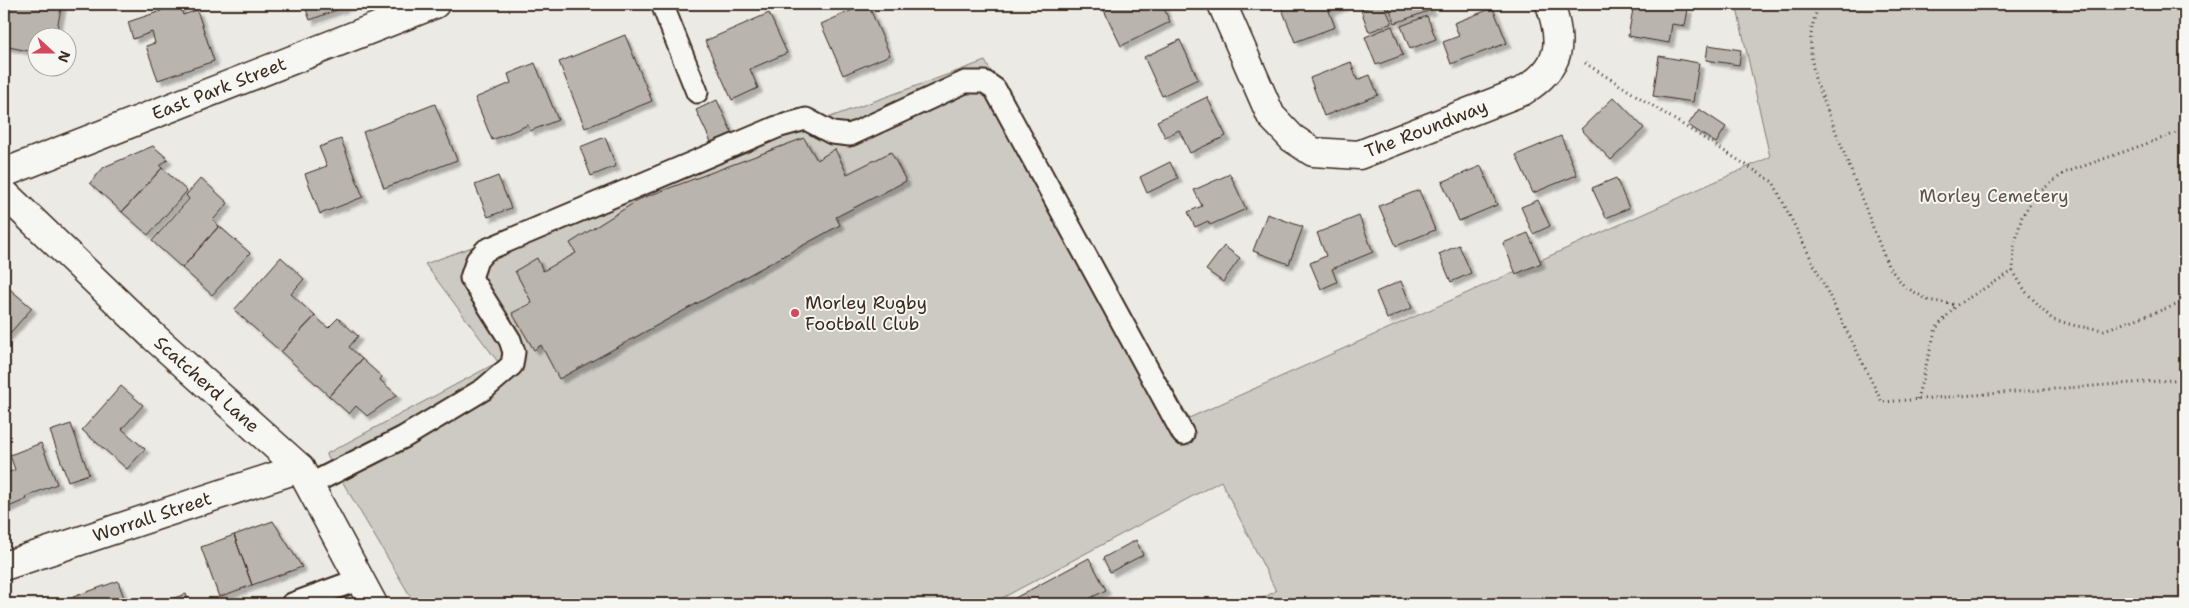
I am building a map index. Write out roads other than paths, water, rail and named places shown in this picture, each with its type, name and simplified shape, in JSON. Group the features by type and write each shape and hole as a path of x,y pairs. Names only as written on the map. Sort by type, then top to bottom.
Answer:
{"street":[{"name":"East Park Street","path":"4,173 435,4"},
{"name":"The Roundway","path":"1222,4 1271,116 1292,138 1313,152 1358,155 1523,92 1537,82 1552,66 1558,46 1556,22 1550,4"},
{"name":"Scatcherd Lane","path":"4,193 304,477 374,604"},
{"name":"Worrall Street","path":"4,566 304,477"}],"lane":[{"path":"662,4 697,92"},
{"path":"304,477 404,437 484,389 512,365 514,352 510,340 471,278 477,260 486,250 777,127 806,119 832,133 850,135 965,82 985,82 995,89 1183,434"},
{"path":"292,604 360,579"}],"place":[{"name":"Morley Rugby Football Club","path":"795,313"}],"park label":[{"name":"Morley Cemetery","path":"1994,196"}]}
